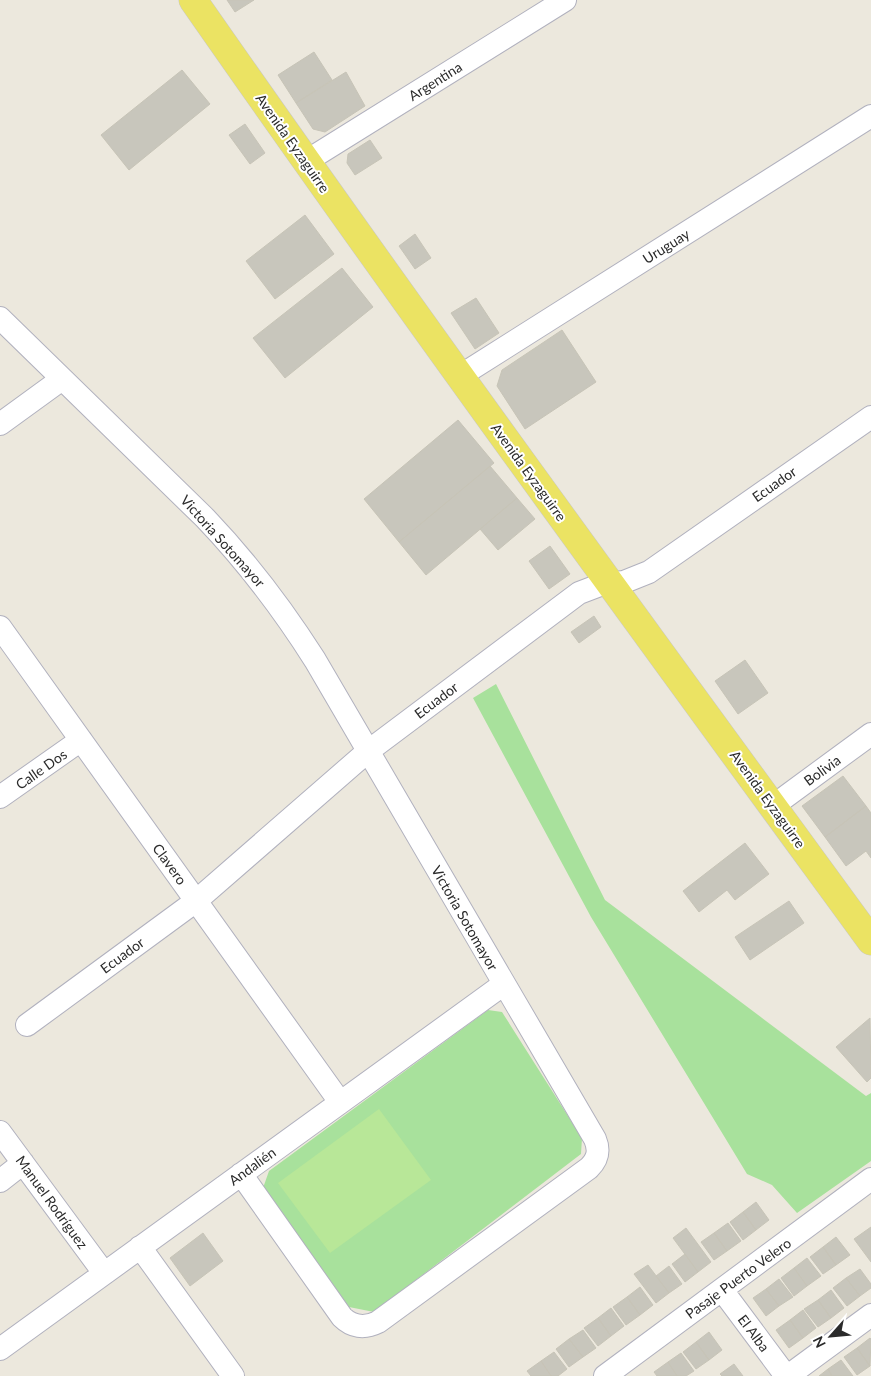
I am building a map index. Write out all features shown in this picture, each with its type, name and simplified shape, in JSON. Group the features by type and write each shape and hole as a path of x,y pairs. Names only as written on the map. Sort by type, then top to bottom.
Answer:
{"main road":[{"name":"Avenida Eyzaguirre","path":"193,0 305,162 610,584 871,940"}],"street":[{"name":"Argentina","path":"305,162 565,0"},
{"name":"Uruguay","path":"460,376 871,116"},
{"name":"Victoria Sotomayor","path":"0,318 205,518 265,586 291,622 595,1139 598,1150 598,1156 589,1168 385,1316 366,1327 352,1325 347,1322 241,1174"},
{"path":"0,424 62,379"},
{"name":"Ecuador","path":"27,1025 196,901 368,752 579,593 590,588 624,582 649,572 871,417"},
{"name":"Clavero","path":"0,627 340,1102"},
{"name":"Bolivia","path":"773,806 871,734"},
{"name":"Calle Dos","path":"0,797 81,740"},
{"name":"Andalién","path":"0,1348 504,984"},
{"name":"Manuel Rodríguez","path":"0,1132 104,1273"},
{"path":"0,1181 24,1163"},
{"name":"Pasaje Puerto Velero","path":"604,1376 871,1179"},
{"path":"140,1247 233,1376"},
{"name":"El Alba","path":"722,1290 787,1376"},
{"path":"787,1376 871,1315"}],"green space":[{"path":"496,684 605,900 866,1096 871,1093 871,1161 797,1213 772,1185 747,1174 591,917 473,698"},
{"path":"488,1010 502,1012 582,1138 581,1154 374,1312 349,1307 263,1188 269,1171"},
{"path":"379,1109 431,1180 330,1253 278,1183"}],"building":[{"path":"227,0 254,0 235,12"},
{"path":"314,52 332,80 296,103 278,75"},
{"path":"182,70 210,104 129,170 101,135"},
{"path":"346,72 365,106 325,132 313,129 296,103"},
{"path":"245,124 265,153 250,164 229,135"},
{"path":"370,140 382,158 355,175 347,163 348,154"},
{"path":"305,215 334,254 275,299 246,261"},
{"path":"415,234 431,258 415,269 399,246"},
{"path":"342,268 373,307 285,378 253,338"},
{"path":"476,298 499,333 475,349 451,313"},
{"path":"562,330 596,382 525,429 497,386 502,370"},
{"path":"458,420 494,463 399,542 364,499"},
{"path":"490,466 517,498 426,575 399,542"},
{"path":"517,498 535,519 498,550 480,529"},
{"path":"550,546 570,574 549,589 529,561"},
{"path":"594,616 601,627 579,643 571,632"},
{"path":"745,660 768,693 738,714 715,681"},
{"path":"843,776 866,806 825,837 802,806"},
{"path":"866,806 871,813 871,858 866,851 846,866 825,837"},
{"path":"745,843 769,874 735,900 727,890 699,912 683,891"},
{"path":"789,901 804,923 750,960 735,937"},
{"path":"870,1018 871,1078 867,1082 836,1047"},
{"path":"756,1202 769,1220 756,1230 743,1212"},
{"path":"743,1212 756,1230 743,1240 730,1222"},
{"path":"728,1223 741,1241 727,1251 714,1233"},
{"path":"871,1227 871,1262 854,1239"},
{"path":"686,1228 711,1262 698,1272 673,1238"},
{"path":"203,1233 223,1261 190,1286 170,1258"},
{"path":"714,1233 727,1251 714,1260 701,1242"},
{"path":"836,1237 850,1255 836,1265 823,1247"},
{"path":"823,1247 836,1265 823,1274 810,1257"},
{"path":"685,1254 698,1272 685,1282 672,1264"},
{"path":"807,1258 821,1276 807,1286 794,1268"},
{"path":"648,1265 669,1293 656,1303 634,1274"},
{"path":"669,1266 682,1284 669,1293 656,1276"},
{"path":"794,1268 807,1286 794,1296 781,1278"},
{"path":"860,1269 871,1284 871,1288 860,1296 846,1278"},
{"path":"846,1278 860,1296 847,1306 833,1288"},
{"path":"779,1279 793,1297 779,1306 766,1289"},
{"path":"640,1287 653,1305 640,1315 627,1297"},
{"path":"766,1289 779,1306 766,1316 753,1298"},
{"path":"831,1290 844,1308 831,1318 818,1300"},
{"path":"627,1297 640,1315 626,1325 613,1307"},
{"path":"818,1300 831,1318 818,1327 804,1309"},
{"path":"611,1308 624,1326 611,1336 598,1318"},
{"path":"803,1310 816,1328 803,1338 790,1320"},
{"path":"598,1318 611,1336 598,1346 584,1328"},
{"path":"790,1320 803,1338 789,1348 776,1330"},
{"path":"583,1330 596,1348 583,1357 569,1339"},
{"path":"709,1332 722,1350 709,1360 696,1342"},
{"path":"569,1339 583,1357 569,1367 556,1349"},
{"path":"871,1339 870,1366 857,1348"},
{"path":"696,1342 709,1360 696,1369 683,1352"},
{"path":"857,1348 870,1366 857,1375 844,1357"},
{"path":"554,1352 567,1369 558,1376 551,1376 541,1361"},
{"path":"681,1353 694,1371 686,1376 677,1376 668,1362"},
{"path":"841,1360 853,1376 832,1376 828,1369"},
{"path":"541,1361 551,1376 531,1376 527,1371"},
{"path":"668,1362 677,1376 657,1376 654,1372"},
{"path":"734,1364 743,1376 722,1376 720,1374"},
{"path":"828,1369 832,1376 819,1376"}]}
